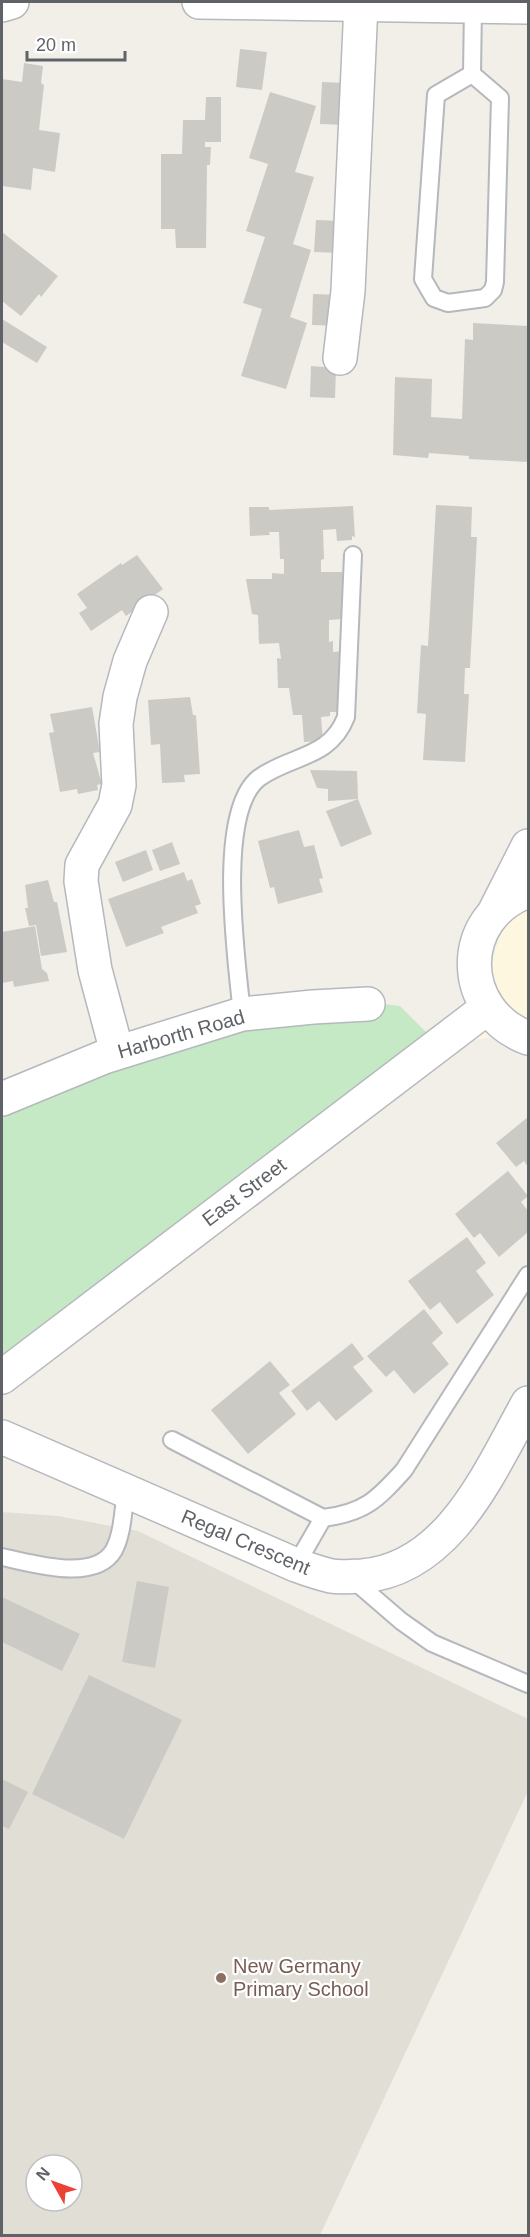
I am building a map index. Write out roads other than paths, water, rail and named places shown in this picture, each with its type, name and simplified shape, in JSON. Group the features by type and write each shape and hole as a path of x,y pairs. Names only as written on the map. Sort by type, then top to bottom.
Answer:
{"street":[{"path":"2,5 12,2"},
{"path":"198,2 412,3 528,7"},
{"path":"340,358 348,291 362,4"},
{"path":"117,1052 95,970 81,881 82,865 115,805 119,785 116,724 120,697 130,662 151,612"},
{"path":"528,846 494,913 480,934 474,959 476,985 487,1008 504,1026 528,1038"},
{"path":"494,913 514,897 528,891"},
{"name":"Harborth Road","path":"2,1099 117,1052 242,1014 368,1004"},
{"name":"East Street","path":"2,1377 487,1008"},
{"name":"Regal Crescent","path":"2,1437 296,1565 332,1576 350,1577 382,1574 405,1566 426,1552 458,1521 528,1403"}],"lane":[{"path":"472,74 473,6"},
{"path":"472,74 500,98 495,282 493,290 485,298 448,303 434,298 423,279 436,95 472,74"},
{"path":"242,1014 231,876 235,834 242,805 248,789 259,778 278,767 320,750 344,724 353,555"},
{"path":"172,1440 323,1518 342,1516 366,1507 404,1470 528,1275"},
{"path":"2,1557 66,1569 87,1568 104,1561 113,1551 118,1538 126,1491"},
{"path":"296,1565 323,1518"},
{"path":"350,1577 401,1622 432,1643 528,1684"}],"place":[{"name":"New Germany Primary School","path":"221,1978"}]}
